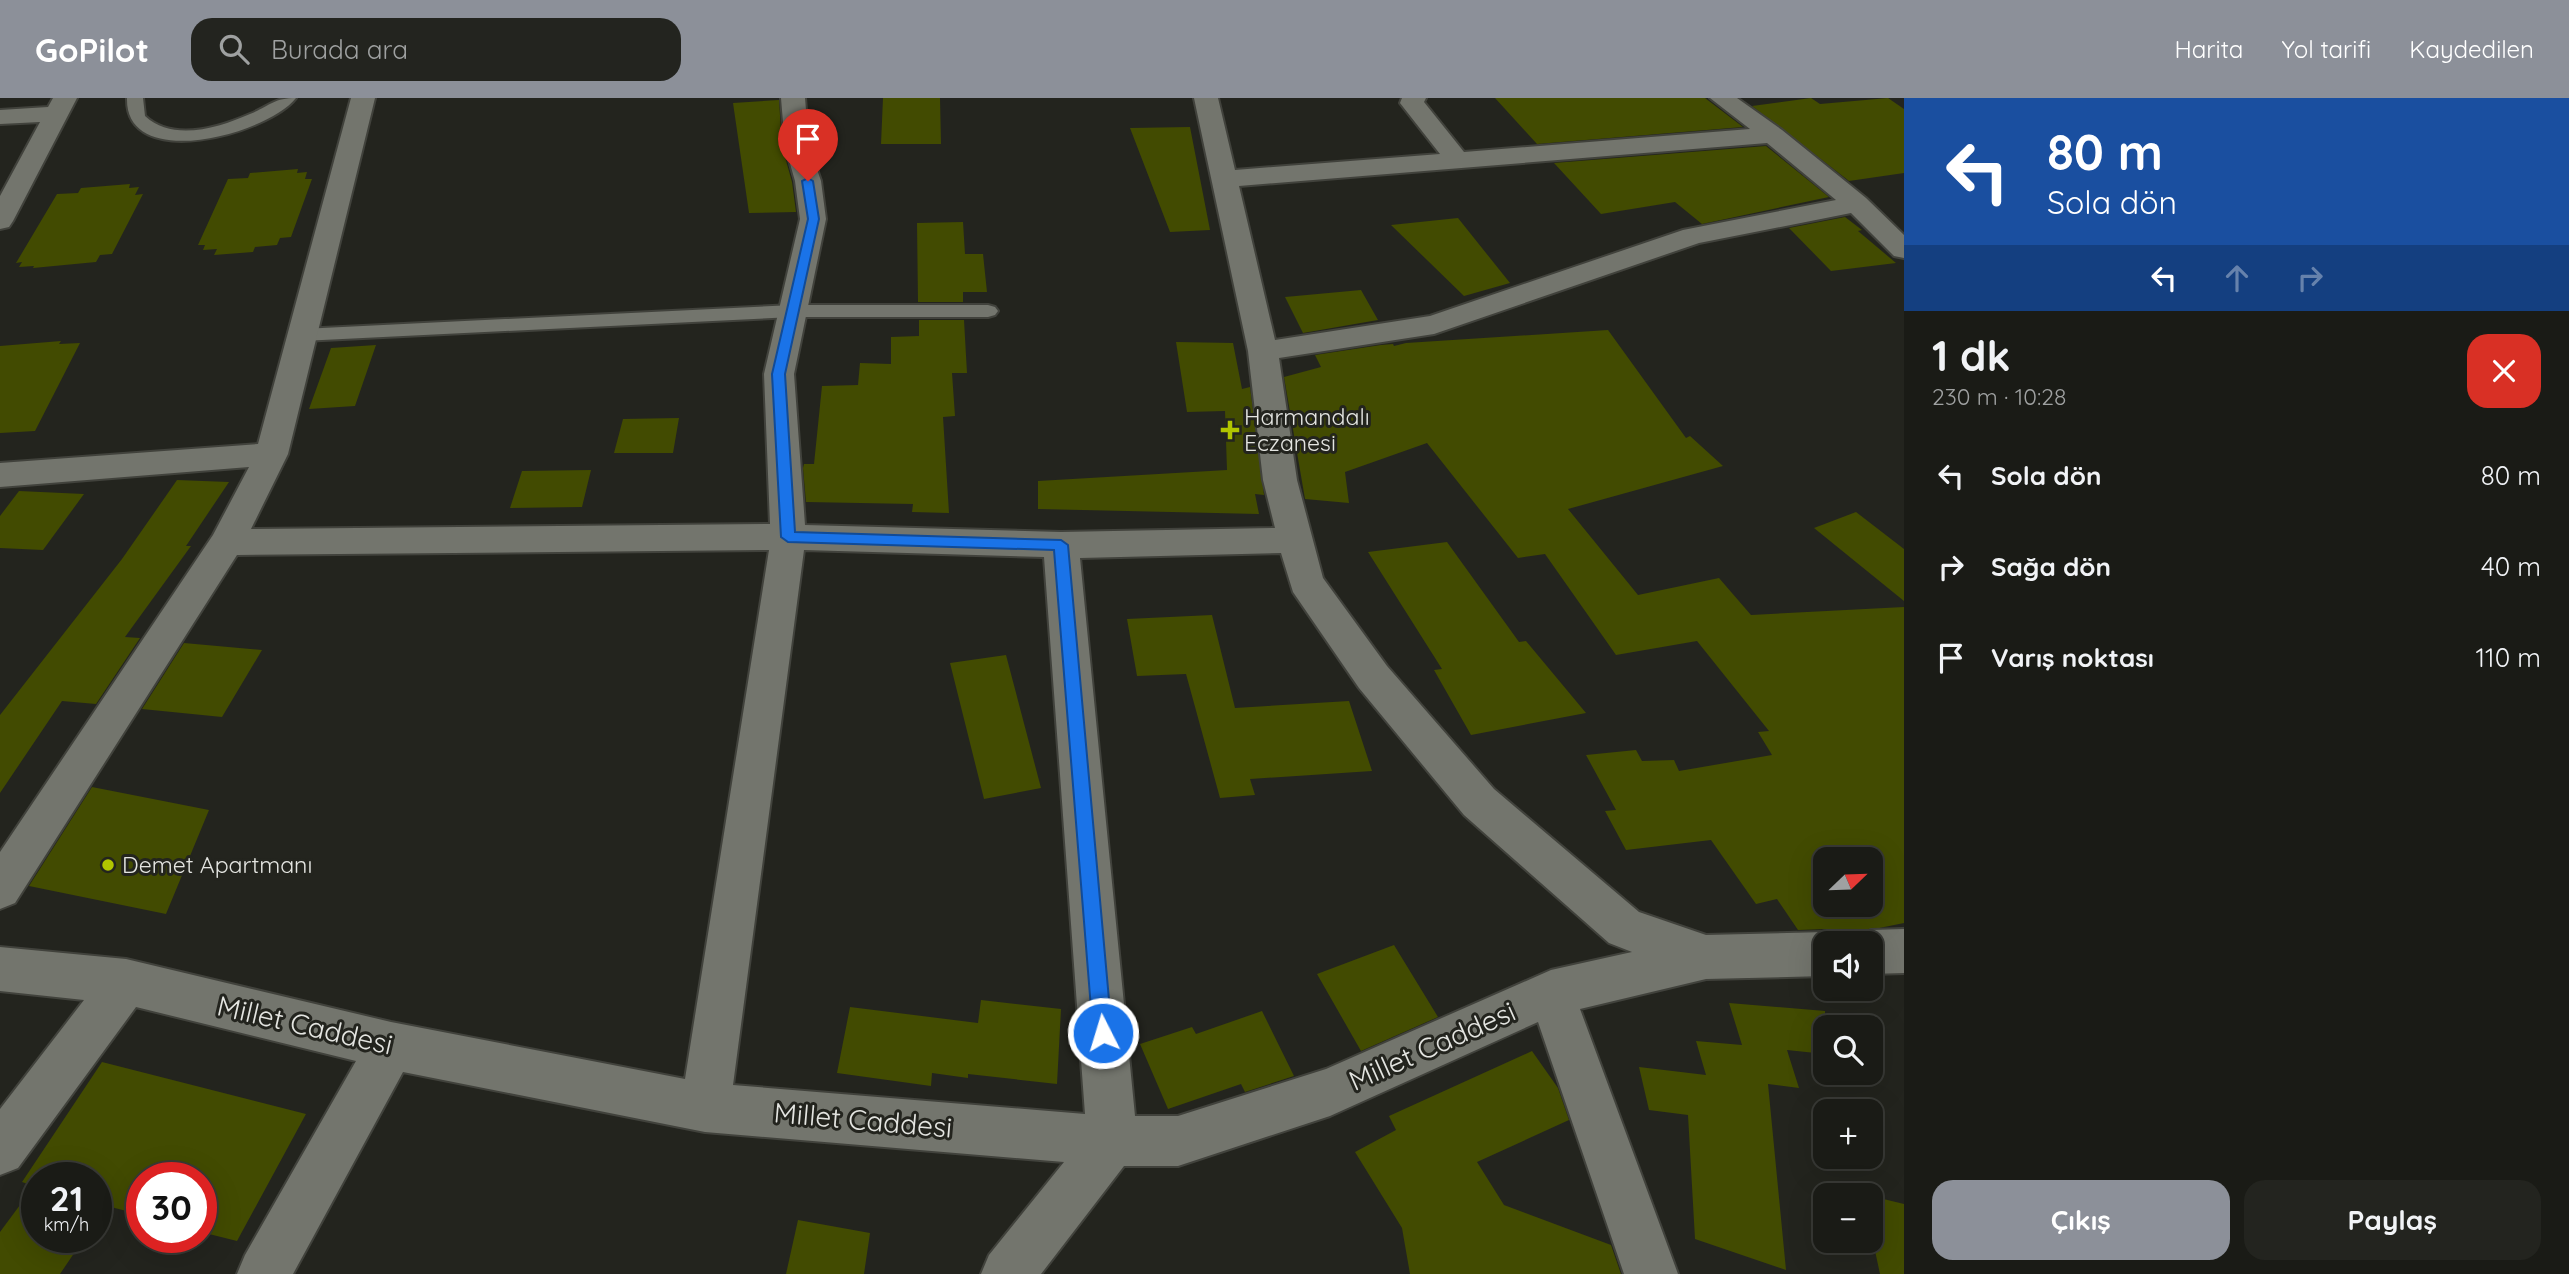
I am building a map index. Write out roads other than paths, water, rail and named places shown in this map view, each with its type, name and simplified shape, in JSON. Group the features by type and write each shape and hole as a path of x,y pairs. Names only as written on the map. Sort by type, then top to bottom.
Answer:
{"street":[{"path":"0,889 227,542 272,454 363,98"},
{"path":"705,1107 788,537 779,374 813,219 808,181 797,146 793,98"},
{"path":"1206,98 1263,351 1280,480 1306,582 1373,677 1479,802 1625,928 1706,957 1813,954"},
{"path":"1414,98 1412,103 1459,162"},
{"path":"1722,98 1773,135 1898,238"},
{"path":"0,117 60,106"},
{"path":"0,221 60,106"},
{"path":"1225,179 1773,135"},
{"path":"1263,351 1434,325 1693,236 1857,204"},
{"path":"0,475 272,454"},
{"path":"227,542 788,537 1061,545 1296,540"},
{"path":"1008,1274 1112,1141 1061,545"},
{"path":"1883,952 1904,951"},
{"name":"Millet Caddesi","path":"0,969 125,982 391,1046 705,1107 1112,1141 1178,1142 1330,1092 1551,993 1706,957"},
{"path":"0,1150 125,982"},
{"path":"1551,993 1651,1274"},
{"path":"264,1274 391,1046"}],"lane":[{"path":"135,98 138,121 157,132 184,135 215,132 245,124 270,113 288,98"},
{"path":"302,335 793,311 988,311"}],"place":[{"name":"Harmandalı Eczanesi","path":"1230,430"},
{"name":"Demet Apartmanı","path":"108,865"}]}
